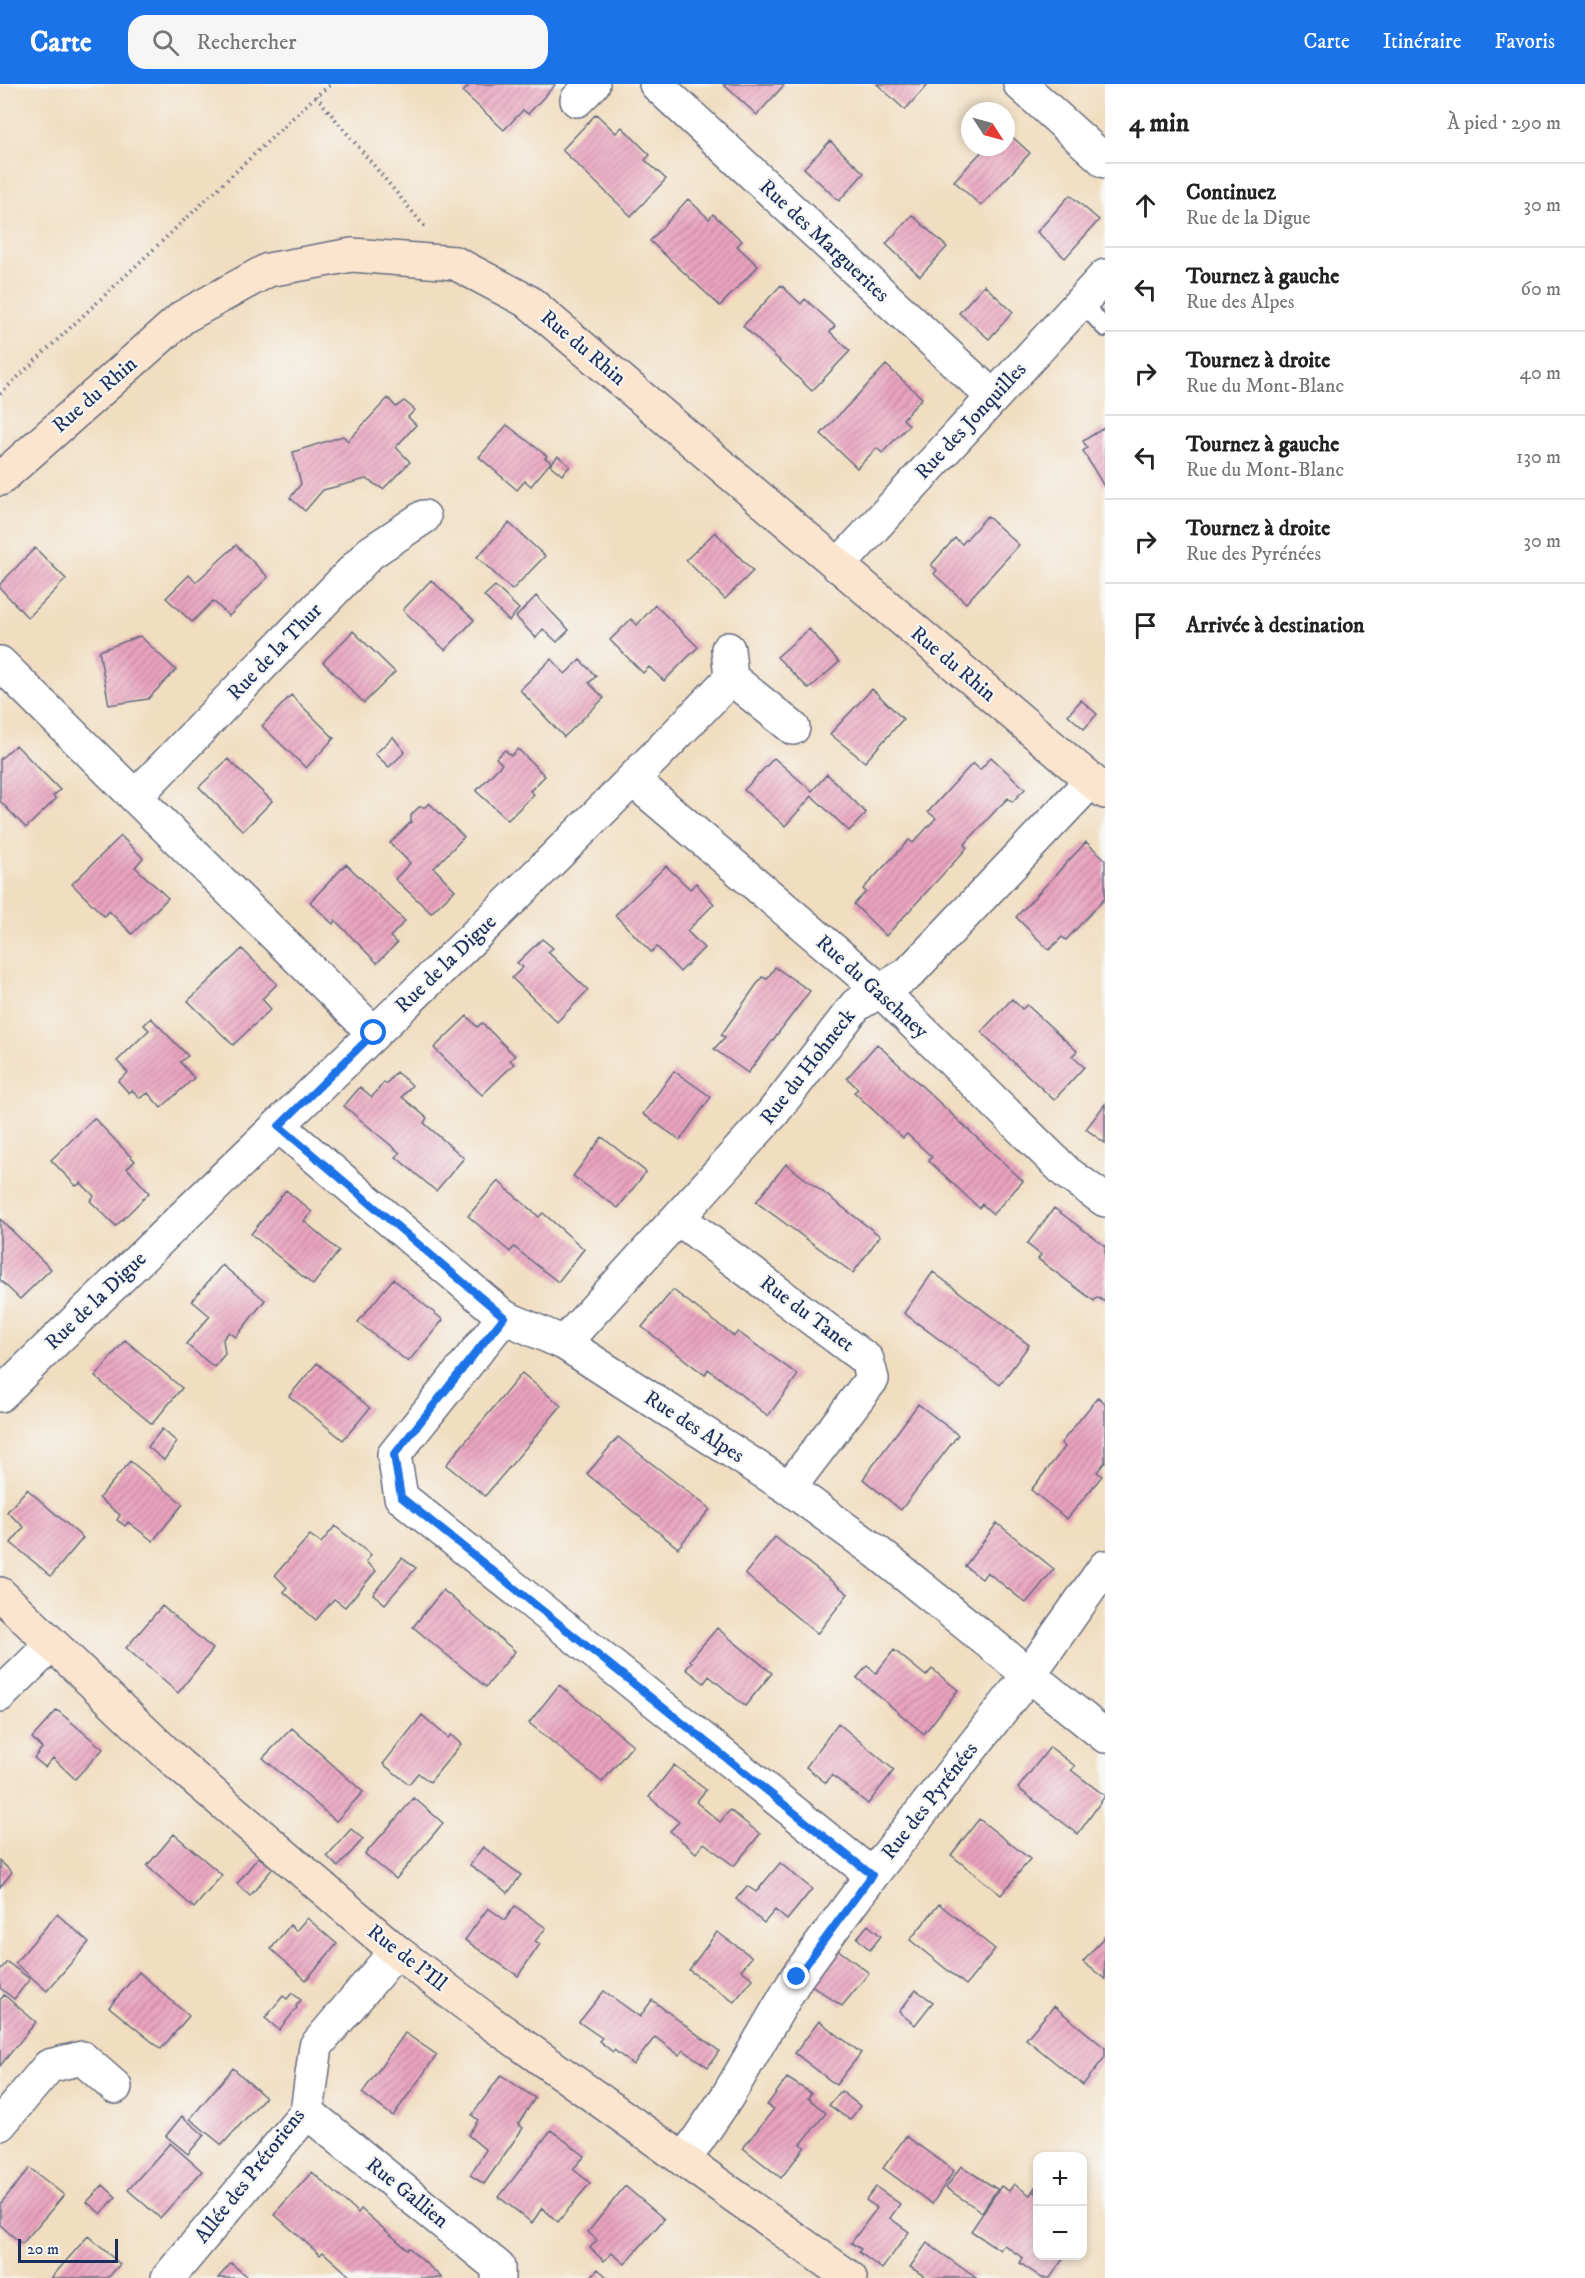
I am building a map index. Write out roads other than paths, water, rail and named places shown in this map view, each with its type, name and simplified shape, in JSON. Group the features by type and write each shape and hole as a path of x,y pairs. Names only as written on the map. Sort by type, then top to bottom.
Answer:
{"street":[{"name":"Rue des Marguerites","path":"656,84 993,397"},
{"path":"1020,84 1105,160"},
{"name":"Rue du Rhin","path":"0,478 183,317 268,270 352,255 455,263 529,302 1098,786"},
{"name":"Rue des Jonquilles","path":"838,566 1105,276"},
{"name":"Rue de la Thur","path":"135,797 370,553 424,517"},
{"path":"0,663 374,1033"},
{"name":"Rue de la Digue","path":"0,1395 633,780 730,664 793,728"},
{"name":"Rue du Gaschney","path":"633,780 880,990 1067,1173 1105,1200"},
{"name":"Rue du Hohneck","path":"564,1343 772,1114 856,1005 908,974 1098,786"},
{"name":"Rue des Alpes","path":"279,1126 504,1317 564,1343 789,1488 877,1552 1105,1736"},
{"name":"Rue du Tanet","path":"678,1218 867,1360 872,1379 789,1488"},
{"path":"504,1317 394,1455 401,1497 872,1875"},
{"name":"Rue des Pyrénées","path":"684,2160 727,2097 797,1977 872,1875 1028,1676 1105,1567"},
{"name":"Rue de l'Ill","path":"0,1594 179,1765 396,1951 484,2018 850,2278"},
{"path":"0,1695 51,1644"},
{"name":"Allée des Prétoriens","path":"168,2278 307,2112 316,2046 396,1951"},
{"path":"0,2124 49,2066 82,2058 116,2087"},
{"name":"Rue Gallien","path":"307,2112 498,2267 498,2278"}],"lane":[{"path":"1081,302 1105,328"}]}
